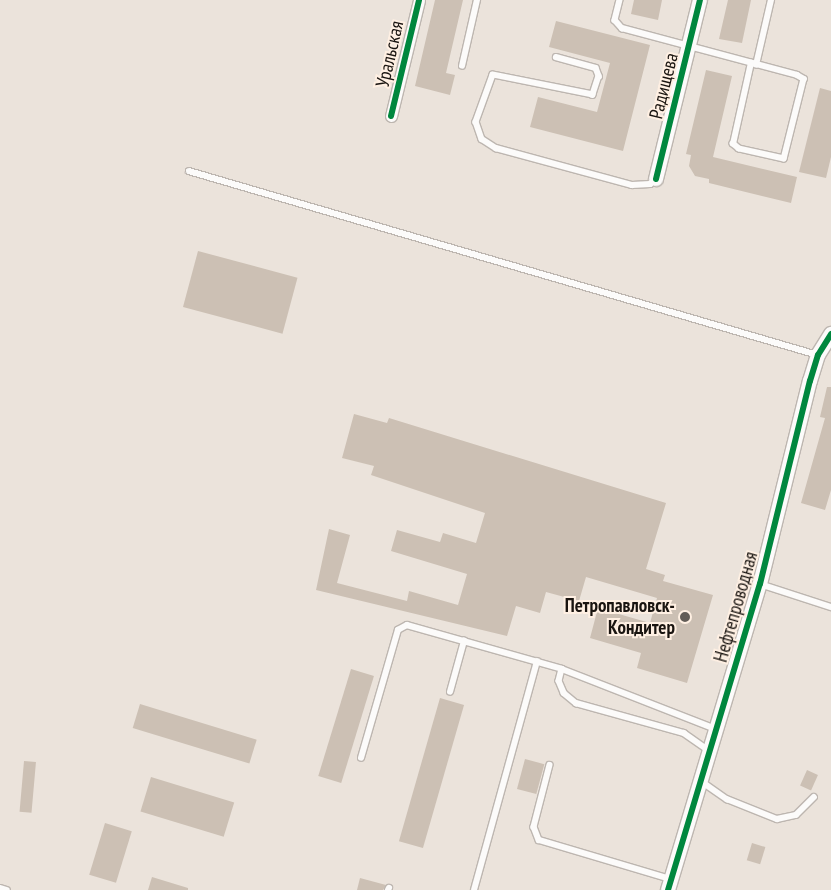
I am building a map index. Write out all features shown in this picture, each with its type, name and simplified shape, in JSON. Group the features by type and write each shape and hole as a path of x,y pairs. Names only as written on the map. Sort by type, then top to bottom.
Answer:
{"street":[{"name":"Уральская","path":"391,116 419,0"},
{"name":"Радищева","path":"656,179 700,0"},
{"name":"Нефтепроводная","path":"670,884 760,584 824,351 831,334"}],"lane":[{"path":"462,66 477,0"},
{"path":"620,0 618,26 689,46 754,64 801,77 805,83 788,154 780,160 738,149 733,144 754,64 771,0"},
{"path":"556,57 596,68 599,76 593,95 493,75 476,122 482,139 496,148 632,185 650,184 656,179"},
{"path":"188,171 824,351"},
{"path":"760,584 831,607"},
{"path":"361,758 398,630 408,625 562,669 716,729"},
{"path":"450,692 464,641"},
{"path":"474,890 537,662"},
{"path":"562,669 559,681 564,693 576,703 684,733 710,752"},
{"path":"550,766 534,827 539,840 670,884"},
{"path":"701,781 727,799 777,819 796,815 814,797"},
{"path":"0,888 7,890"}],"building":[{"path":"435,0 463,0 446,73 455,75 450,95 415,86"},
{"path":"634,0 662,0 658,20 631,14"},
{"path":"728,0 751,0 742,43 719,39"},
{"path":"556,21 650,45 623,151 530,127 538,97 597,112 610,63 549,47"},
{"path":"706,70 732,76 713,157 797,177 791,203 709,183 709,179 695,176 689,166 691,155 686,154"},
{"path":"820,88 831,91 831,157 826,178 799,172"},
{"path":"198,251 297,278 282,334 183,307"},
{"path":"827,387 831,387 831,490 825,510 801,503 825,418 820,417"},
{"path":"354,414 387,423 389,418 666,503 646,569 665,575 663,581 713,595 687,683 637,668 641,653 590,638 598,608 650,623 657,598 586,577 579,601 546,592 540,613 516,606 507,636 316,590 329,529 350,535 337,583 407,601 409,591 458,605 467,574 391,551 397,530 440,542 443,533 476,543 485,513 371,475 374,466 342,458"},
{"path":"351,669 374,676 341,783 318,776"},
{"path":"440,698 464,705 423,848 399,841"},
{"path":"140,704 257,740 249,764 133,728"},
{"path":"525,759 544,764 536,794 517,789"},
{"path":"24,761 36,762 32,813 20,812"},
{"path":"807,770 818,775 811,790 800,786"},
{"path":"151,777 234,802 224,837 140,811"},
{"path":"105,823 132,831 116,883 89,875"},
{"path":"752,843 765,847 760,864 747,860"},
{"path":"152,877 188,888 188,890 148,890"},
{"path":"360,878 386,885 383,890 357,890"}],"cycle path":[{"path":"391,116 419,0"},
{"path":"656,179 700,0"},
{"path":"668,890 760,584 810,381 818,355 831,334"}],"place":[{"name":"Петропавловск- Кондитер","path":"685,617"}]}
